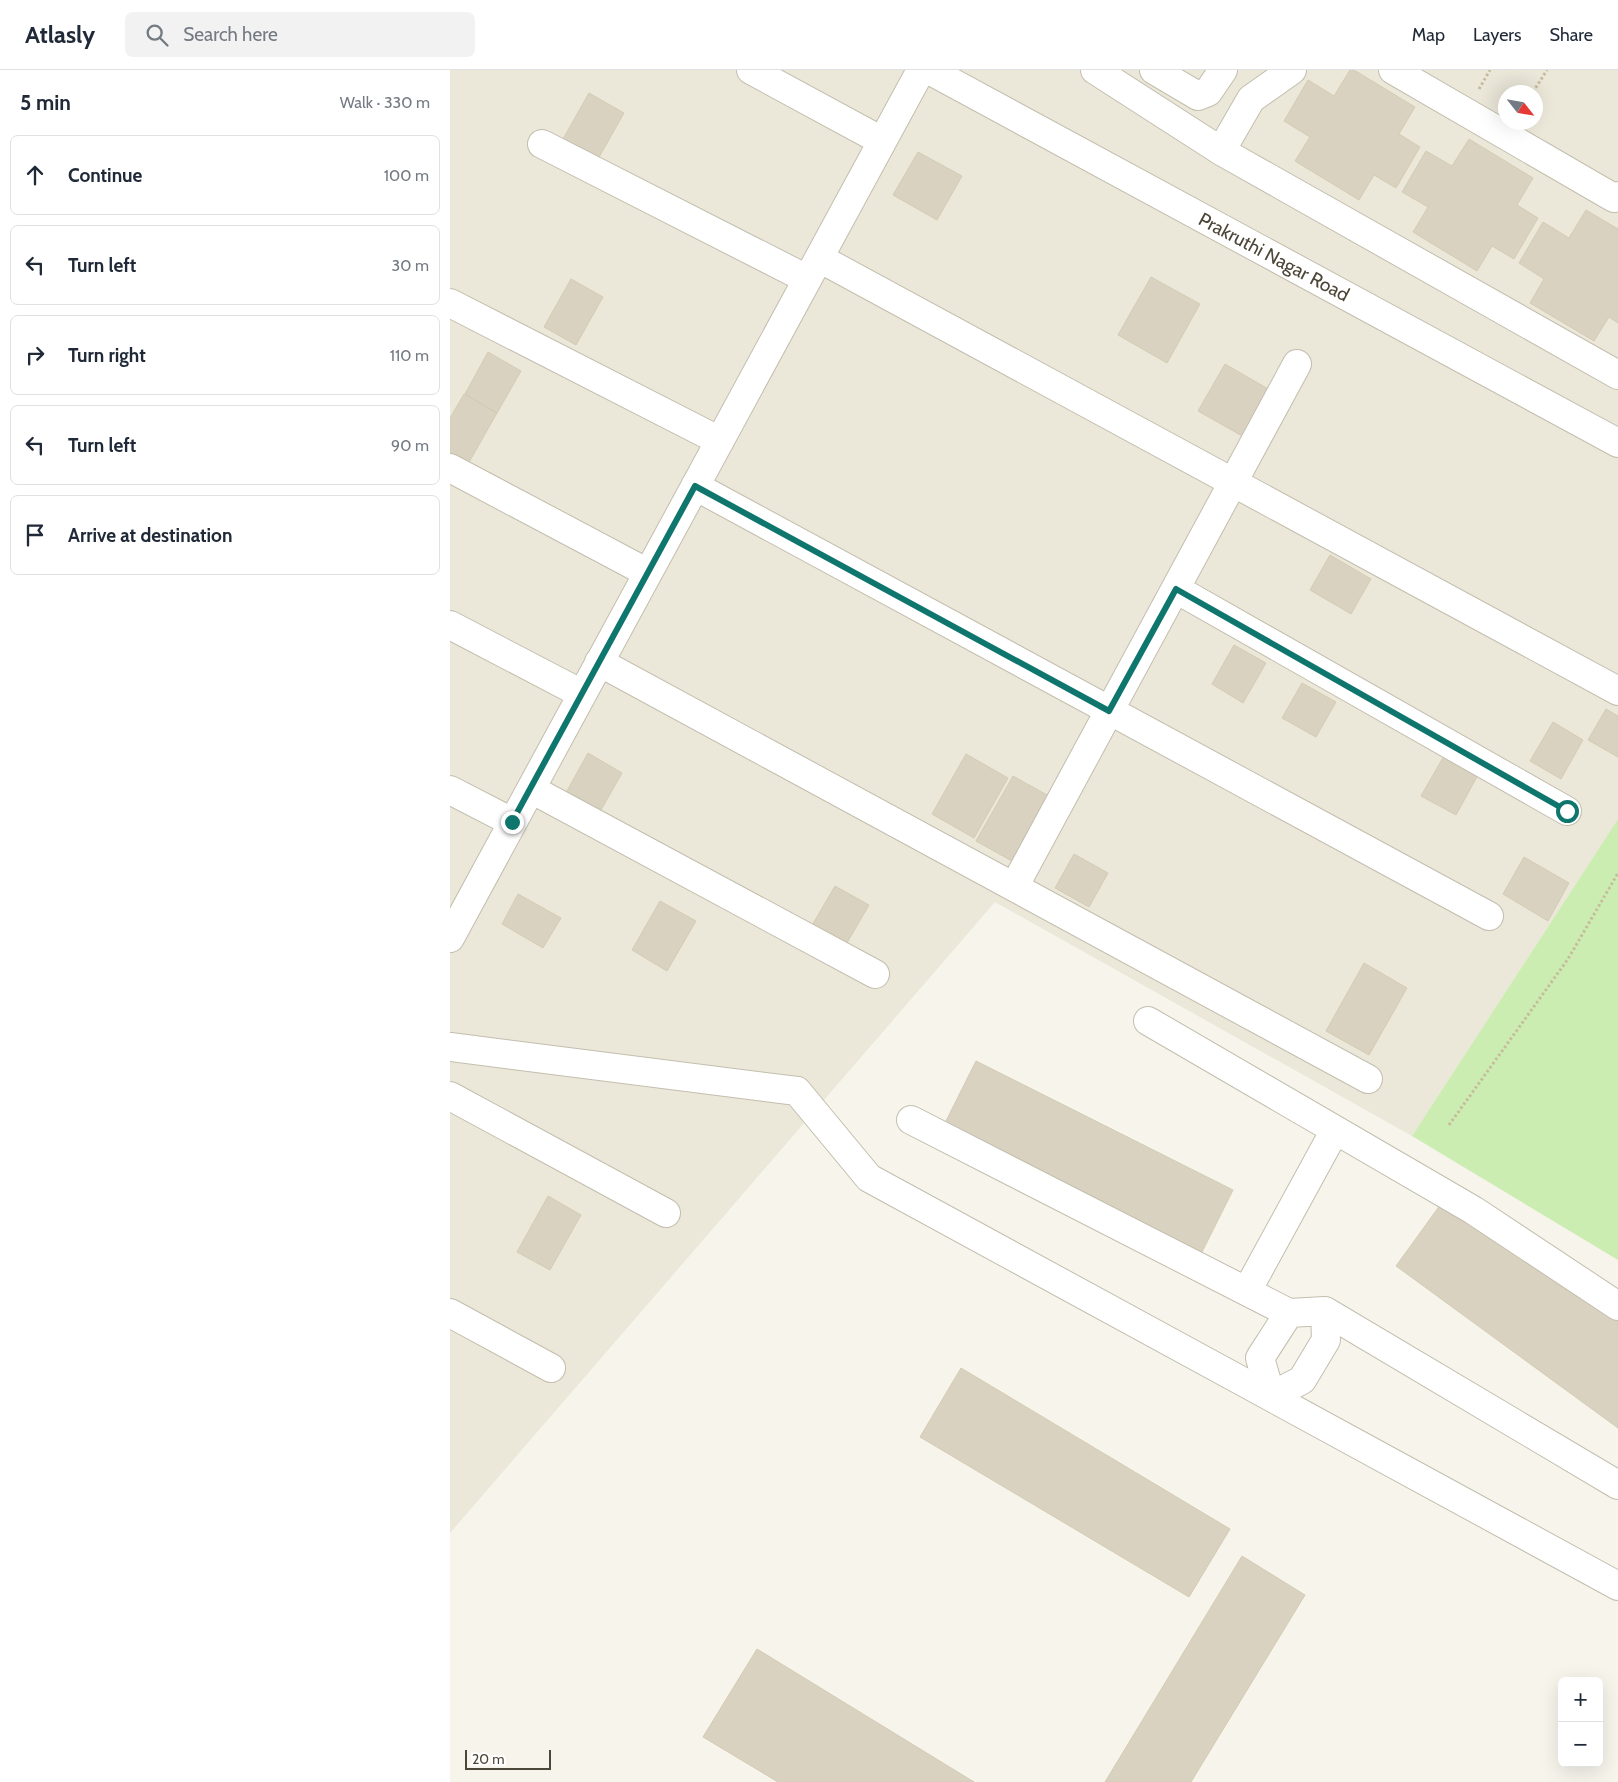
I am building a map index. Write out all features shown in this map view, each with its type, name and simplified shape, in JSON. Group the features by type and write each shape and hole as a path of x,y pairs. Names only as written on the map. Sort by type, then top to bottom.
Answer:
{"street":[{"path":"751,70 882,141"},
{"path":"450,938 921,70"},
{"name":"Prakruthi Nagar Road","path":"929,70 1618,443"},
{"path":"1095,70 1222,151 1618,375"},
{"path":"1154,70 1198,96 1208,92 1224,70"},
{"path":"1222,151 1251,99 1292,70"},
{"path":"1393,70 1614,198 1618,196"},
{"path":"542,144 813,268 1233,482 1618,691"},
{"path":"450,303 720,440"},
{"path":"1014,887 1298,364"},
{"path":"450,468 648,572"},
{"path":"695,486 1489,916"},
{"path":"1176,589 1567,811"},
{"path":"450,625 582,694"},
{"path":"599,662 1368,1079"},
{"path":"531,788 875,974"},
{"path":"450,790 512,822"},
{"path":"1148,1021 1473,1210 1618,1306"},
{"path":"450,1047 797,1091 868,1178 1618,1586"},
{"path":"450,1096 666,1213"},
{"path":"911,1120 1288,1313 1325,1311 1618,1485"},
{"path":"1247,1292 1335,1130"},
{"path":"1271,1396 1302,1380 1326,1340 1325,1311"},
{"path":"450,1313 552,1368"},
{"path":"1271,1396 1260,1358 1288,1313"}],"path":[{"path":"1537,85 1547,70"},
{"path":"1449,1125 1568,959 1618,873"}],"shaded area":[{"path":"450,70 1618,70 1618,819 1412,1136 995,902 450,1533"}],"green space":[{"path":"1618,819 1618,1260 1412,1136"}],"building":[{"path":"1350,70 1354,70 1415,107 1399,134 1420,147 1396,188 1374,175 1359,200 1295,161 1310,137 1284,121 1308,80 1334,96"},
{"path":"589,93 624,113 598,159 563,139"},
{"path":"1469,139 1533,178 1517,205 1538,218 1514,259 1492,246 1477,271 1413,232 1428,207 1402,192 1426,151 1452,166"},
{"path":"918,152 962,176 937,220 893,195"},
{"path":"1586,210 1618,229 1618,323 1609,317 1594,341 1530,303 1544,279 1519,263 1543,222 1569,238"},
{"path":"1151,277 1200,304 1167,363 1118,335"},
{"path":"571,279 603,297 576,345 544,327"},
{"path":"488,352 521,371 497,413 465,394"},
{"path":"1225,364 1270,390 1244,437 1198,411"},
{"path":"464,394 497,413 468,464 450,454 450,418"},
{"path":"1330,555 1371,579 1351,614 1310,590"},
{"path":"1234,645 1266,663 1243,703 1212,684"},
{"path":"1302,683 1336,702 1316,737 1282,718"},
{"path":"1606,709 1618,716 1618,757 1588,740"},
{"path":"1553,722 1583,740 1561,779 1530,761"},
{"path":"588,753 622,773 597,817 563,798"},
{"path":"966,754 1008,778 974,838 932,814"},
{"path":"1444,756 1478,775 1456,815 1421,796"},
{"path":"1013,776 1056,800 1019,865 976,841"},
{"path":"1074,854 1108,873 1089,907 1055,888"},
{"path":"1524,857 1569,883 1548,921 1503,894"},
{"path":"835,886 869,905 844,948 810,929"},
{"path":"518,894 561,918 543,948 502,924"},
{"path":"660,901 696,921 667,971 632,950"},
{"path":"1364,963 1407,988 1369,1055 1326,1031"},
{"path":"976,1061 1233,1190 1198,1260 941,1131"},
{"path":"548,1196 581,1215 550,1270 517,1252"},
{"path":"1446,1197 1618,1319 1618,1428 1396,1266"},
{"path":"961,1368 1230,1529 1189,1597 920,1437"},
{"path":"1242,1556 1305,1595 1191,1782 1105,1782"},
{"path":"757,1649 974,1782 778,1782 703,1737"}],"route":[{"path":"512,822 695,486 1109,711 1176,589 1567,811"}]}
